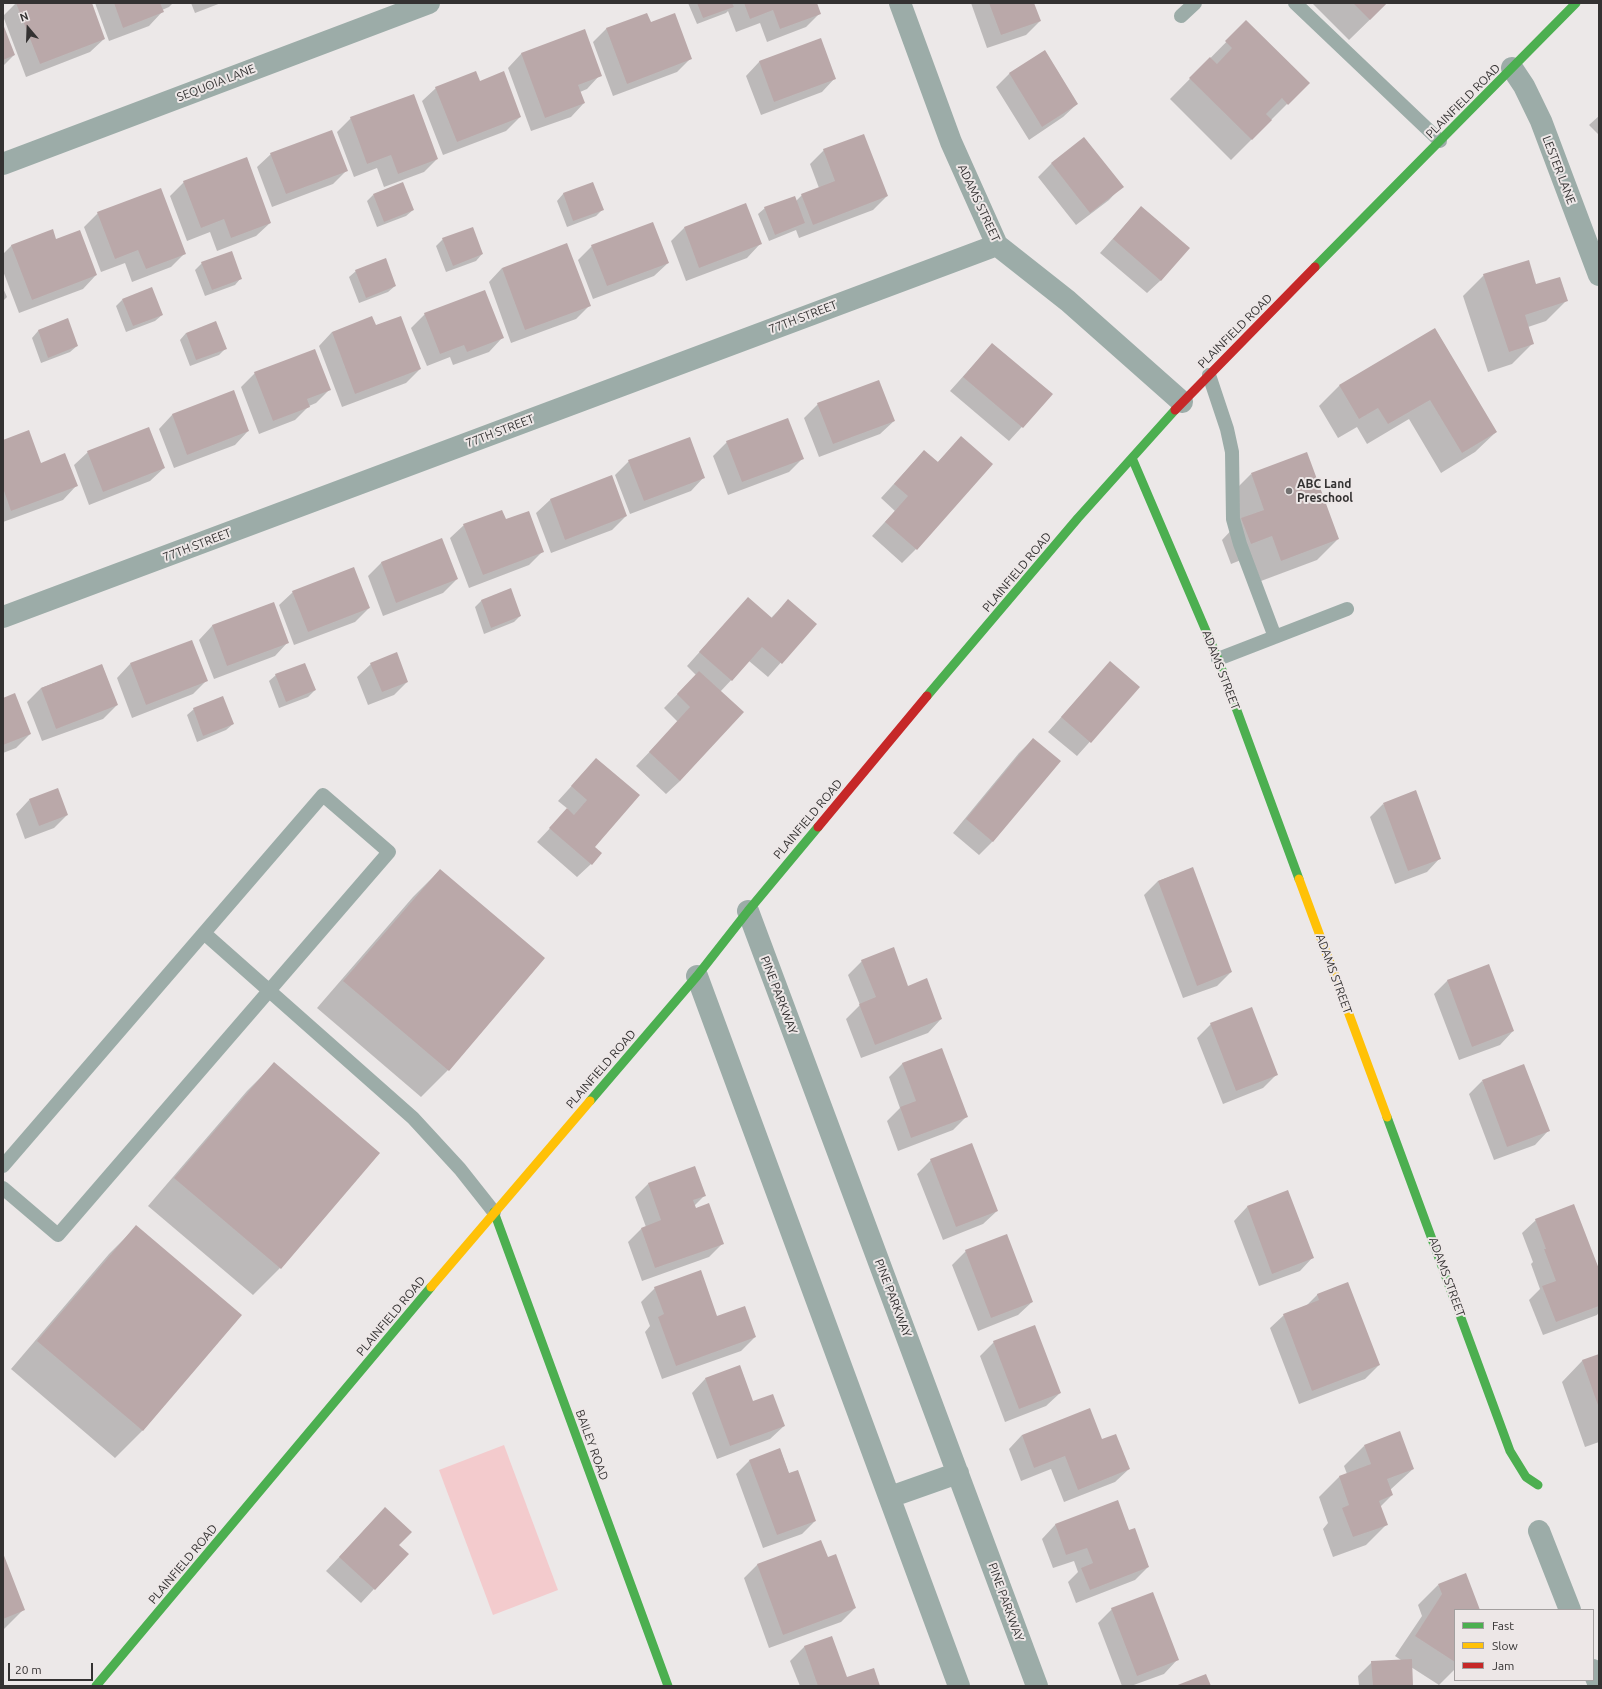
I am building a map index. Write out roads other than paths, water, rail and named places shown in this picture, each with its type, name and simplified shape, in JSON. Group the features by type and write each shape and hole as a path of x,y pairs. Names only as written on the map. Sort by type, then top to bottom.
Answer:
{"main road":[{"name":"PLAINFIELD ROAD","path":"96,1686 494,1212 697,976 748,910 1078,518 1182,402 1576,3"},
{"name":"ADAMS STREET","path":"1132,458 1218,659 1510,1451 1526,1477 1538,1485"},
{"name":"BAILEY ROAD","path":"494,1212 668,1686"}],"street":[{"name":"SEQUOIA LANE","path":"3,164 429,3"},
{"name":"ADAMS STREET","path":"900,3 951,142 997,245 1068,301 1182,402"},
{"name":"LESTER LANE","path":"1512,68 1524,86 1541,121 1599,275"},
{"name":"77TH STREET","path":"3,617 997,245"},
{"name":"PINE PARKWAY","path":"748,910 1036,1686"},
{"path":"697,976 959,1686"},
{"path":"890,1497 958,1473"},
{"path":"1539,1531 1570,1609"},
{"path":"1594,1672 1599,1685"}],"lane":[{"path":"1181,16 1195,3"},
{"path":"1295,3 1440,141"},
{"path":"1209,375 1227,429 1232,452 1233,519 1240,544 1275,637"},
{"path":"1218,659 1347,609"},
{"path":"3,1166 323,795 389,852 58,1235 3,1188"},
{"path":"204,933 413,1118 451,1159 494,1212"}],"place":[{"name":"ABC Land Preschool","path":"1289,491"}]}
